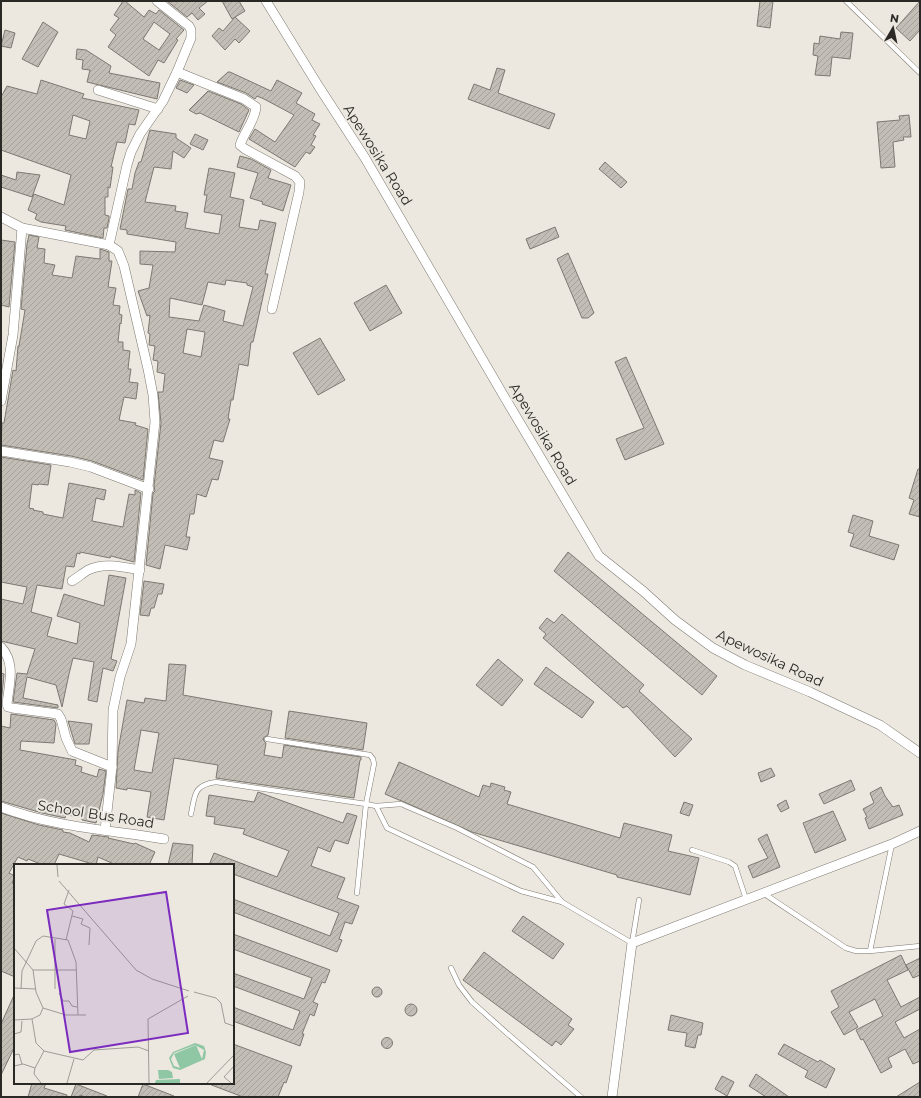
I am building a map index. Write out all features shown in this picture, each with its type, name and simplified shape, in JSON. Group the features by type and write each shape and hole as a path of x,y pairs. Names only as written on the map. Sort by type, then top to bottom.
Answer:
{"street":[{"path":"109,245 131,152 140,134 158,109 177,72 191,38 191,30 186,23 157,1"},
{"name":"Apewosika Road","path":"266,1 365,158 599,556 643,590 675,620 713,648 745,665 810,692 880,725 920,753"},
{"path":"177,72 244,99 256,107 256,114 242,138 240,145 295,176 300,182 300,192 272,309"},
{"path":"98,90 158,109"},
{"path":"1,217 22,228 109,245 118,251 124,266 140,331 153,395 155,422 132,644 120,677 113,710 112,767 105,830"},
{"path":"1,401 13,335 22,228"},
{"path":"1,450 91,467 149,489"},
{"path":"72,581 89,570 103,566 119,566 140,570"},
{"path":"1,647 6,653 11,667 7,704 8,707 58,714 61,719 66,738 72,750 112,767"},
{"name":"School Bus Road","path":"1,807 33,818 61,824 164,839"},
{"path":"612,1097 632,943 920,832"}],"lane":[{"path":"846,1 920,72"},
{"path":"267,739 370,755 373,759 374,764 366,804 357,893"},
{"path":"191,814 195,793 206,783 216,782 376,806 400,804 457,828 533,867 562,902"},
{"path":"376,806 387,828 521,891 562,902 632,943 639,900"},
{"path":"870,951 892,844"},
{"path":"692,850 729,862 735,866 746,899"},
{"path":"764,893 846,948 856,951 870,951 920,946"},
{"path":"451,968 459,985 472,1002 581,1097"}],"building":[{"path":"123,1 125,1 144,17 149,10 156,14 159,10 184,30 176,39 178,40 164,63 158,60 149,76 108,47 116,35 110,30 119,18 114,15","holes":["154,22 170,34 159,50 143,39"]},
{"path":"167,1 208,1 199,8 205,14 198,20 192,13 187,17"},
{"path":"222,1 239,1 245,11 232,19"},
{"path":"760,1 773,1 770,28 757,26"},
{"path":"920,1 920,30 910,41 896,28"},
{"path":"235,17 250,31 239,43 235,39 225,50 212,36 219,28 223,31"},
{"path":"43,22 58,32 38,67 22,59"},
{"path":"5,30 15,33 11,48 1,46"},
{"path":"841,32 853,33 850,59 832,57 830,76 815,75 818,56 813,55 814,43 819,44 820,36 840,39"},
{"path":"77,49 86,50 111,66 109,73 160,83 157,99 87,82 90,70 82,69 83,60 76,59"},
{"path":"497,68 505,70 498,93 555,114 549,129 468,99 474,84 490,90"},
{"path":"228,72 271,91 277,80 302,93 296,103 315,114 312,120 320,124 313,135 316,136 311,145 315,147 310,154 306,152 295,167 249,139 255,129 275,142 294,115 257,96 255,99 246,93 217,82"},
{"path":"41,80 84,94 82,98 139,110 135,125 129,124 125,143 117,142 111,167 113,167 110,188 108,187 108,197 105,197 105,215 109,216 109,218 107,228 104,228 103,238 65,230 66,226 41,222 35,219 37,214 28,210 34,194 64,205 71,175 1,150 1,97 7,86 37,94","holes":["73,115 90,121 86,139 69,135"]},
{"path":"180,80 194,85 187,93 176,88"},
{"path":"208,91 241,104 249,110 239,132 200,113 196,114 189,110"},
{"path":"909,115 911,137 903,137 904,140 893,142 895,167 881,168 877,122 900,120 899,116"},
{"path":"150,130 176,134 176,138 191,148 184,158 173,151 171,169 154,167 145,202 176,206 175,211 188,213 185,228 219,234 222,215 204,212 207,195 204,195 209,168 235,173 230,197 244,200 239,227 258,230 260,220 276,223 265,274 268,274 253,342 251,342 248,366 239,364 233,400 231,400 228,419 230,419 223,442 214,440 209,458 223,461 218,480 212,479 206,497 197,494 194,514 190,514 186,537 190,537 187,550 165,545 160,569 146,565 161,423 158,392 163,392 165,374 157,372 158,361 153,360 155,346 149,345 150,334 148,333 150,315 147,316 138,291 149,288 153,265 140,264 140,251 175,252 176,242 127,234 127,230 120,229 128,189 132,189 135,173 139,162 141,162","holes":["226,280 247,283 247,285 253,287 243,326 223,321 225,311 204,305 199,321 169,317 170,298 202,305 208,282 225,285","187,329 205,332 201,357 183,353"]},
{"path":"195,134 208,140 203,150 190,144"},
{"path":"240,156 251,159 271,170 268,178 291,185 283,211 250,198 258,173 237,167"},
{"path":"605,162 627,182 621,188 599,169"},
{"path":"17,172 40,175 32,197 1,187 1,175 16,180"},
{"path":"555,227 559,237 530,249 526,239"},
{"path":"29,235 39,237 37,248 45,249 44,263 55,265 52,275 72,278 76,256 100,259 100,249 109,252 109,261 112,261 108,287 116,288 113,305 120,306 119,314 122,315 118,342 123,342 123,350 130,351 128,369 131,369 129,382 138,383 136,399 124,397 119,420 136,423 135,425 148,429 143,480 92,461 71,456 1,445 2,423 4,423 13,370 16,371 18,346 25,310 21,309"},
{"path":"1,240 15,242 9,307 1,305"},
{"path":"568,253 594,313 588,318 582,318 557,259"},
{"path":"386,285 402,313 370,331 354,303"},
{"path":"320,338 345,380 318,395 293,353"},
{"path":"626,357 664,444 625,460 616,439 644,428 615,362"},
{"path":"1,457 51,465 48,485 32,484 29,508 43,512 43,514 63,518 69,483 106,490 104,500 96,498 92,521 123,527 129,494 135,495 135,490 141,493 134,562 111,556 110,558 80,552 80,554 77,553 74,567 66,566 62,589 37,585 31,612 52,618 47,636 77,644 80,623 57,616 64,594 104,606 109,575 126,578 111,659 117,661 113,671 103,668 97,702 88,700 94,662 73,658 62,707 56,685 27,677 23,698 58,705 58,708 13,702 17,673 27,674 35,649 1,641 1,599 23,604 27,587 1,582"},
{"path":"918,469 920,469 920,517 909,514 914,500 909,498"},
{"path":"853,515 873,521 869,536 899,545 894,560 850,546 854,534 848,532"},
{"path":"568,552 717,676 702,695 554,571"},
{"path":"144,581 164,584 162,594 158,594 154,608 151,608 149,616 140,615"},
{"path":"562,614 644,685 639,691 692,739 675,757 627,706 623,708 543,638 546,634 539,628 547,618 554,623"},
{"path":"498,659 523,680 502,706 476,685"},
{"path":"169,664 186,665 183,695 272,711 268,735 263,738 266,743 264,755 282,758 284,745 361,757 354,798 216,778 218,765 174,758 164,820 147,817 151,792 127,788 127,790 116,788 118,751 127,700 144,703 145,698 166,701","holes":["141,730 159,733 152,773 134,770"]},
{"path":"546,667 594,702 582,718 534,684"},
{"path":"1,673 4,674 1,705"},
{"path":"289,711 367,723 363,750 285,738"},
{"path":"11,714 54,720 56,724 54,743 21,741 20,750 76,760 75,765 82,767 81,772 97,777 99,769 106,771 103,794 96,823 82,820 82,817 66,815 65,818 1,801 1,726 10,728"},
{"path":"68,721 92,724 89,744 75,744"},
{"path":"399,762 479,797 483,785 490,787 491,783 505,787 504,790 511,792 507,804 620,838 624,823 672,835 668,851 699,858 690,895 617,877 617,875 472,832 385,794"},
{"path":"771,768 775,776 761,782 758,773"},
{"path":"851,780 855,790 824,804 819,794"},
{"path":"881,787 885,796 893,807 899,805 903,815 869,829 865,818 867,817 863,809 874,803 870,793"},
{"path":"258,792 343,823 347,813 357,816 348,844 335,840 330,852 318,847 311,866 345,878 337,898 359,906 352,924 345,922 339,939 342,940 337,952 234,912 234,899 330,936 339,913 234,874 234,864 209,864 214,853 277,877 289,851 243,834 245,829 214,824 215,817 206,816 209,795 254,802"},
{"path":"786,800 789,808 781,812 777,805"},
{"path":"684,802 693,805 689,816 680,813"},
{"path":"833,811 846,840 815,853 803,823"},
{"path":"1,813 39,825 63,830 63,832 70,833 89,842 92,835 109,837 108,838 135,843 155,852 149,864 114,864 98,857 96,864 93,864 59,854 54,864 40,864 18,857 9,873 14,876 12,883 14,884 14,977 1,971"},
{"path":"767,834 780,867 753,878 748,866 768,858 758,839"},
{"path":"173,843 193,845 192,864 168,864"},
{"path":"523,916 564,944 553,959 512,931"},
{"path":"234,934 330,970 325,983 322,982 313,1002 318,1004 314,1016 310,1014 302,1034 304,1034 300,1046 234,1021 234,1007 293,1030 300,1011 234,986 234,973 304,999 312,978 234,949"},
{"path":"484,952 572,1019 568,1025 574,1029 561,1045 556,1041 552,1046 463,980"},
{"path":"901,955 908,970 887,980 901,1007 920,997 920,1009 895,1022 904,1038 920,1029 920,1061 913,1064 905,1049 888,1058 892,1067 881,1073 863,1039 861,1040 856,1030 883,1016 875,999 849,1012 858,1027 844,1035 831,1012 839,1007 831,991"},
{"path":"920,958 920,975 913,978 906,965"},
{"path":"375,987 379,987 382,992 379,997 375,997 372,994 372,990"},
{"path":"14,995 14,1048 1,1075 1,1024"},
{"path":"411,1004 415,1006 417,1010 415,1014 411,1016 407,1014 405,1010 407,1006"},
{"path":"671,1015 703,1023 701,1035 698,1035 695,1048 685,1046 687,1033 668,1030"},
{"path":"387,1037 391,1039 393,1043 391,1047 387,1049 383,1047 381,1043 383,1039"},
{"path":"234,1044 292,1066 286,1083 284,1082 278,1097 243,1097 209,1084 234,1084"},
{"path":"784,1044 818,1062 820,1060 835,1069 826,1088 805,1077 808,1071 778,1054"},
{"path":"756,1074 789,1097 766,1097 749,1086"},
{"path":"722,1076 734,1082 727,1096 715,1089"},
{"path":"920,1082 920,1097 896,1097"},
{"path":"32,1084 46,1084 44,1088 67,1095 67,1097 28,1097"},
{"path":"76,1084 107,1097 85,1097 80,1095 79,1097 71,1097"},
{"path":"143,1084 174,1096 174,1097 138,1097"}]}
